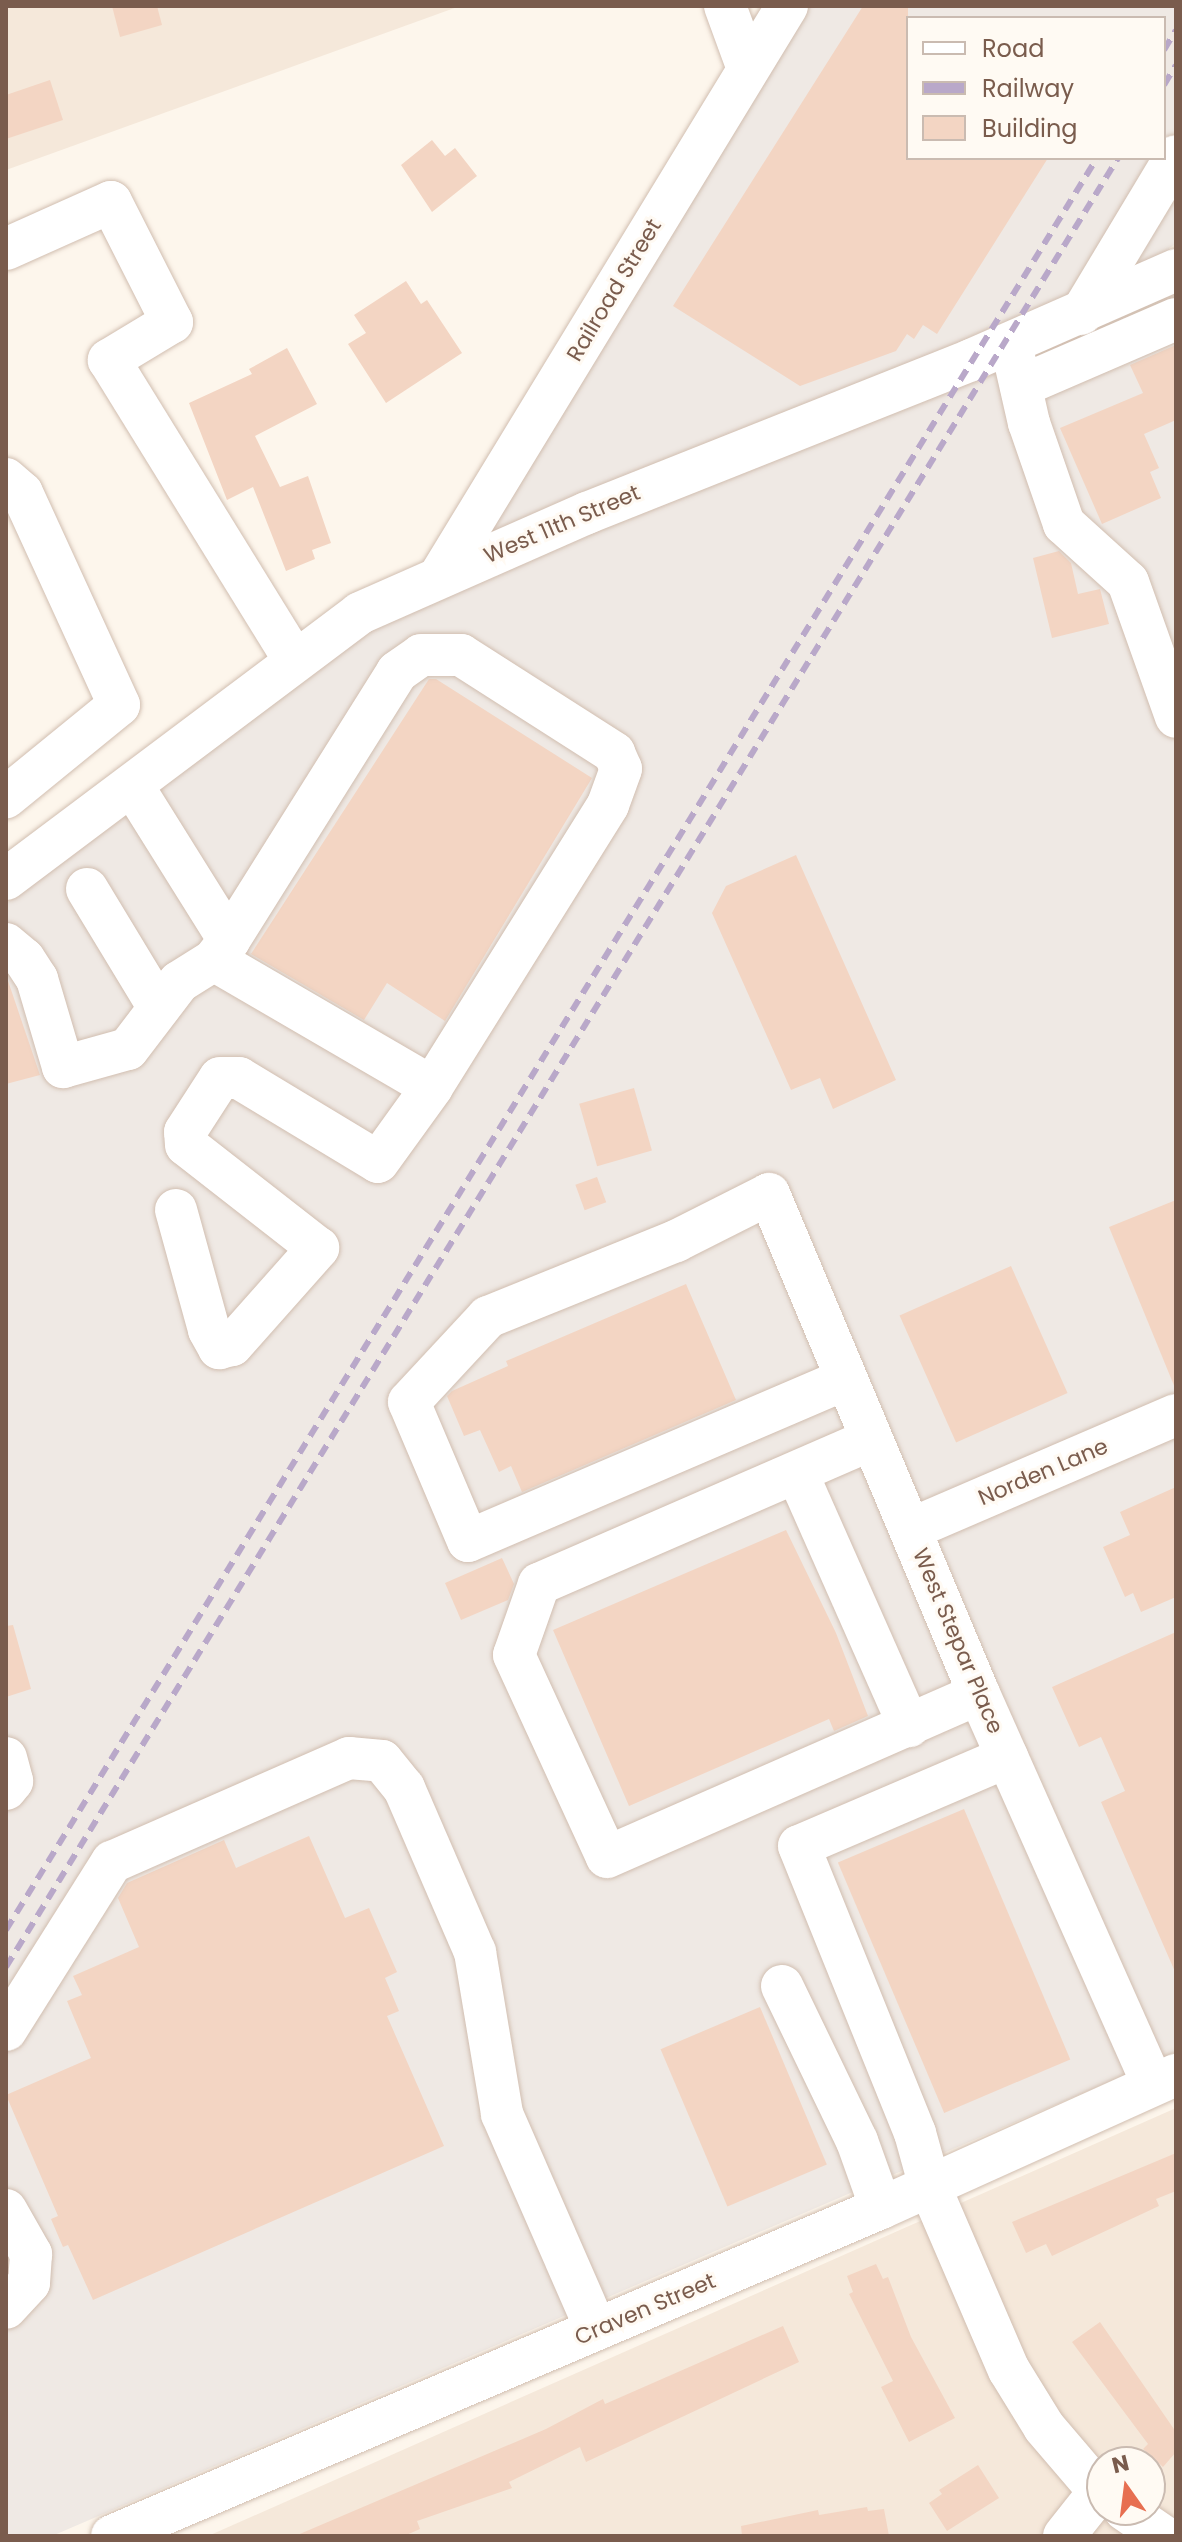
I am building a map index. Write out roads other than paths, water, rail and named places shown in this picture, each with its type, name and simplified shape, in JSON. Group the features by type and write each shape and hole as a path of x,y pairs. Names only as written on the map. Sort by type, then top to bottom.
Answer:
{"street":[{"path":"725,6 748,69"},
{"name":"Railroad Street","path":"441,574 787,6"},
{"path":"1081,314 1176,156"},
{"path":"6,249 111,202 172,322 109,360 293,658"},
{"path":"1021,386 1168,322 1160,277"},
{"name":"West 11th Street","path":"6,879 293,658 360,613 441,574 1011,344 1160,277"},
{"path":"1011,344 1064,524 1128,582 1176,717"},
{"path":"6,479 22,493 119,705 6,797"},
{"path":"6,944 24,959 37,979 63,1067 128,1049 179,982 222,950 397,672 421,655 461,655 614,753 621,769 608,805 432,1087 378,1162 239,1078 220,1078 185,1132 186,1145 318,1248 232,1345 219,1348 209,1330 176,1210"},
{"path":"132,785 222,950 432,1087"},
{"path":"87,889 159,1008"},
{"name":"West Stepar Place","path":"846,1379 468,1541 409,1402 488,1317 676,1241 769,1194 846,1379 870,1440 1007,1757 1165,2080"},
{"name":"Norden Lane","path":"911,1529 1176,1415"},
{"path":"870,1440 539,1584 514,1655 607,1857 979,1694"},
{"path":"797,1473 909,1726"},
{"path":"1007,1757 799,1846 915,2133 930,2187 1009,2370 1044,2427 1086,2474"},
{"path":"6,1758 12,1781 6,1789"},
{"path":"6,2030 112,1862 349,1758 382,1761 404,1788 475,1952 502,2114 596,2329"},
{"path":"782,1986 857,2141 881,2208"},
{"name":"Craven Street","path":"112,2536 930,2187 1165,2080"},
{"path":"6,2210 31,2254 29,2283 6,2308"},
{"path":"1064,2536 1086,2518"}],"railway":[{"path":"1166,47 1176,30"},
{"path":"1166,82 1176,65"},
{"path":"6,1930 1096,160"},
{"path":"6,1967 1117,160"}]}
